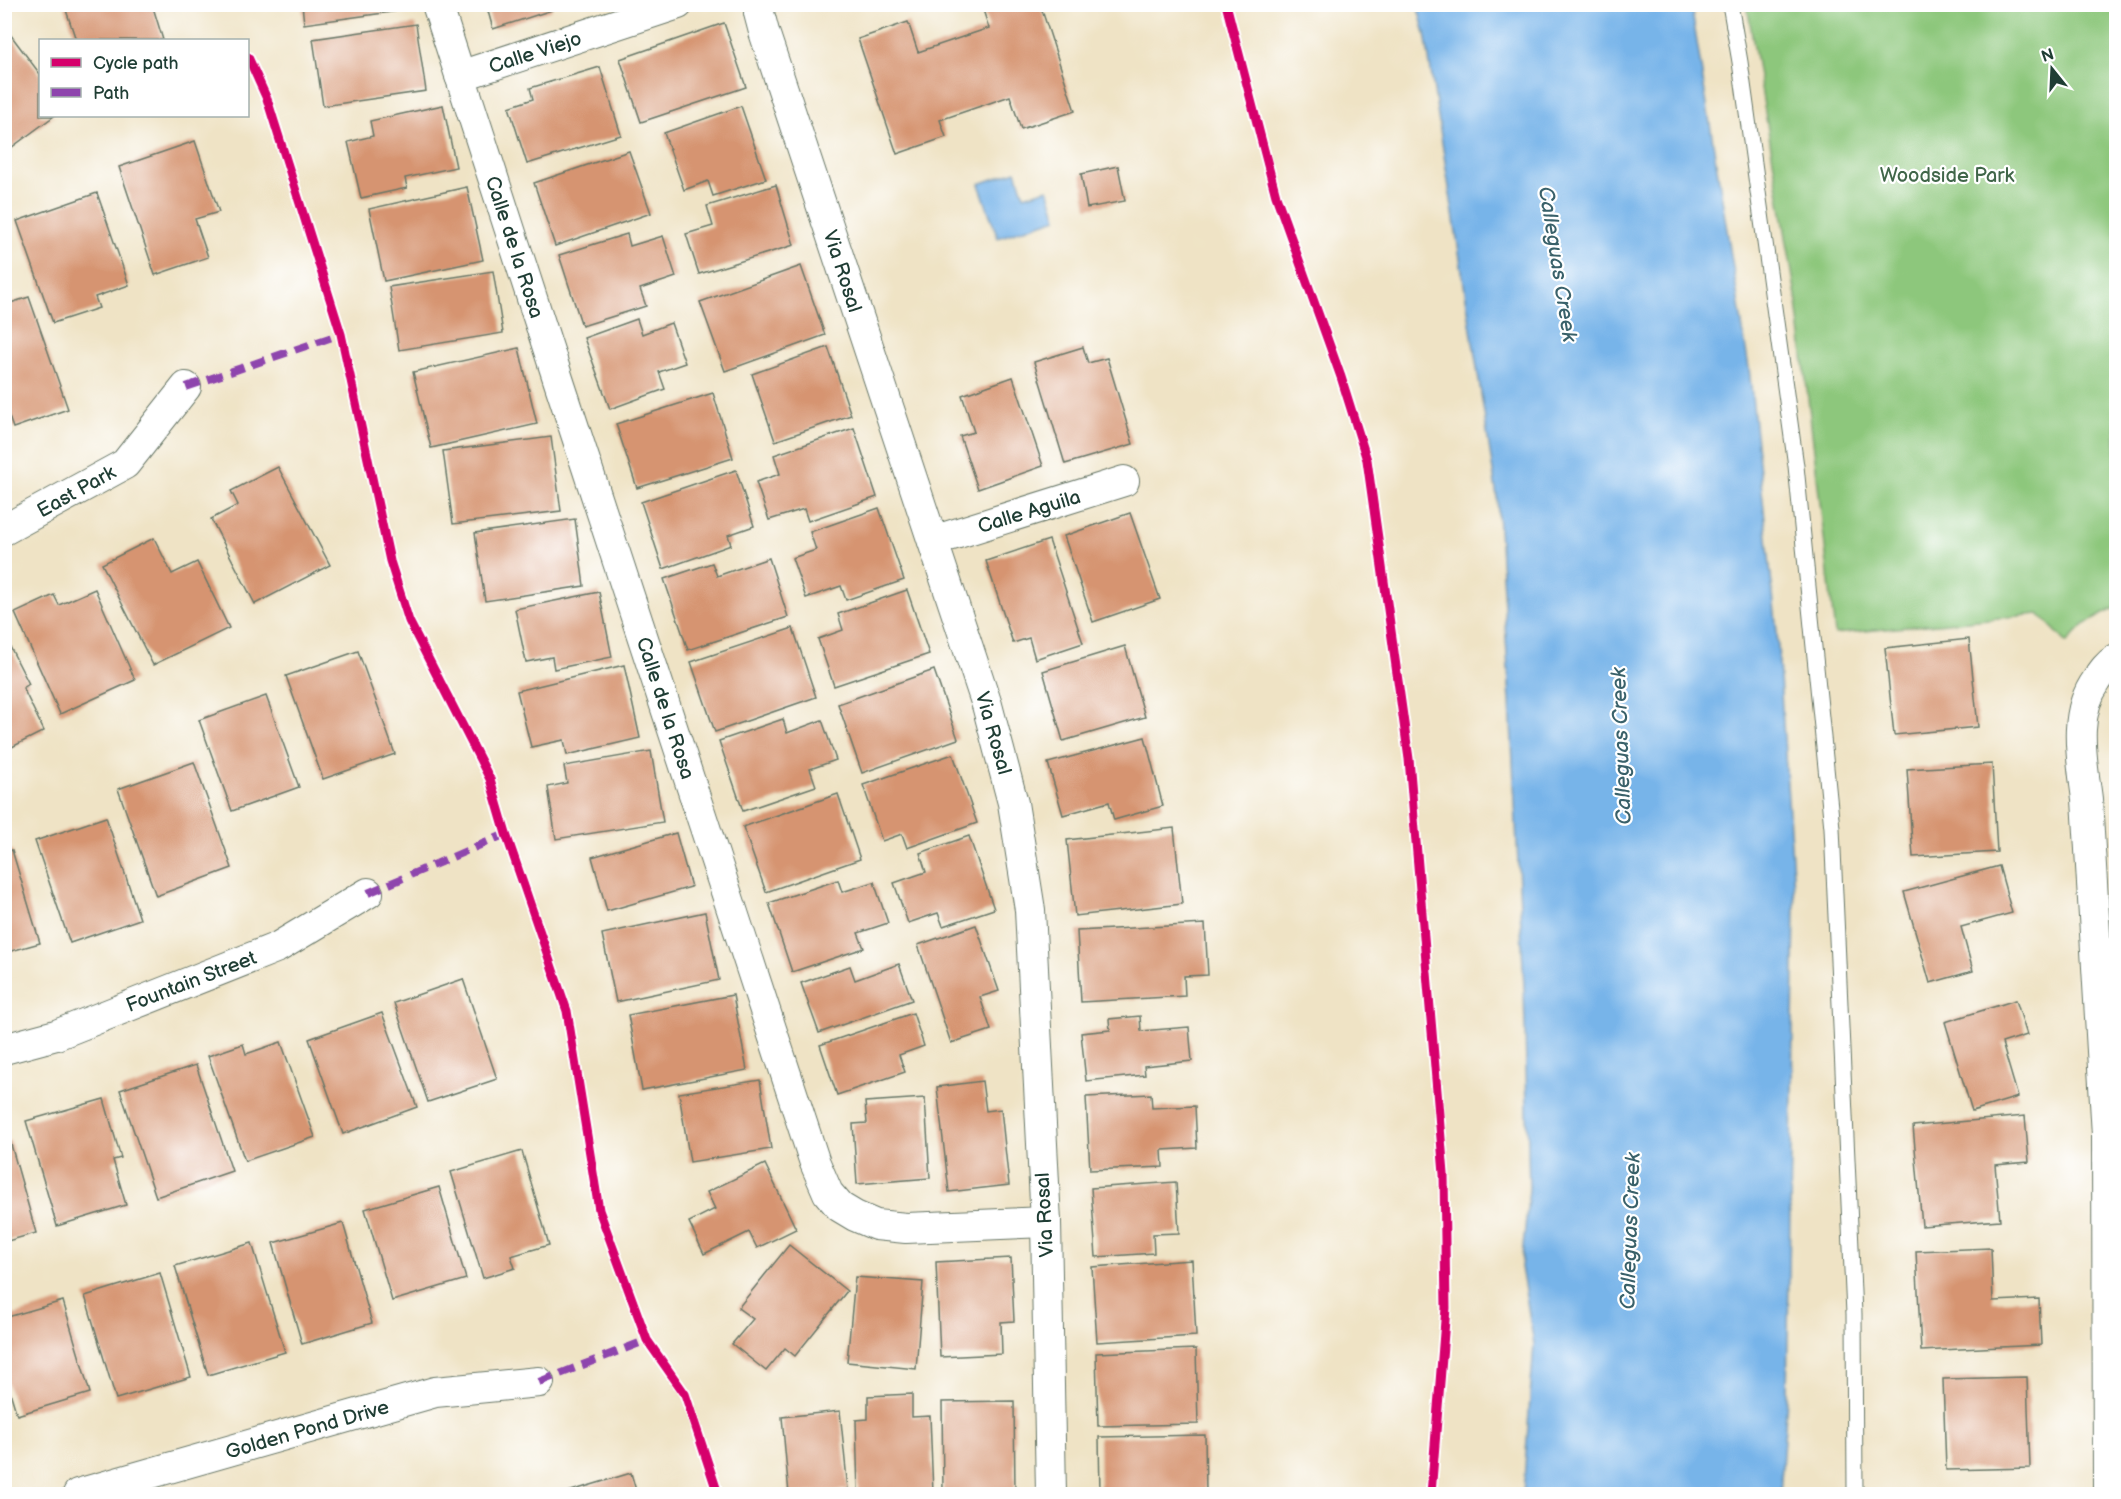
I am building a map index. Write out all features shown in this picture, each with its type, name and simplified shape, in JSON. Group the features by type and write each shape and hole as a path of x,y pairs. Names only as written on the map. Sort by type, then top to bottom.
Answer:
{"street":[{"name":"Calle de la Rosa","path":"437,4 815,1163 828,1193 840,1207 876,1225 906,1228 1046,1222"},
{"name":"Calle Viejo","path":"460,76 678,4"},
{"name":"Via Rosal","path":"760,4 759,14 764,32 987,705 1011,793 1030,910 1046,1222 1051,1494"},
{"name":"East Park","path":"4,530 125,464 186,387"},
{"name":"Calle Aguila","path":"933,541 1124,481"},
{"path":"2108,1494 2107,1135 2087,799 2080,746 2084,706 2089,691 2109,664 2116,659"},
{"name":"Fountain Street","path":"4,1049 56,1035 278,947 368,893"},
{"name":"Golden Pond Drive","path":"78,1494 435,1392 539,1382"}],"lane":[{"path":"1730,4 1796,466 1832,828 1854,1314 1855,1494"}],"green space":[{"name":"Woodside Park","path":"1747,5 2116,5 2116,607 2084,625 2067,643 2039,614 1835,634 1797,302"}],"water":[{"name":"Calleguas Creek","path":"1417,5 1691,5 1749,368 1777,632 1795,905 1787,1398 1780,1494 1523,1494 1534,1344 1521,1267 1529,1189 1524,987 1497,497 1425,33"},
{"path":"1016,171 1024,196 1048,189 1057,218 998,238 979,184"}],"building":[{"path":"64,4 152,4 163,39 76,39"},
{"path":"302,4 397,4 398,11 304,24"},
{"path":"486,4 550,4 552,10 493,29"},
{"path":"981,4 1040,4 1075,111 1021,129 1010,96 940,120 946,137 897,154 858,39 908,22 918,52 989,28"},
{"path":"724,23 746,87 641,122 620,59"},
{"path":"416,24 426,91 323,106 313,39"},
{"path":"4,26 39,73 39,117 53,117 4,153"},
{"path":"600,67 621,135 527,164 509,107 533,99 530,88"},
{"path":"443,105 456,167 405,178 407,188 361,198 348,142 373,136 370,121"},
{"path":"741,106 766,179 713,196 708,181 684,190 664,133"},
{"path":"195,141 219,212 195,219 208,257 155,275 119,167"},
{"path":"629,151 651,213 555,246 534,183"},
{"path":"1118,166 1125,201 1087,208 1081,174"},
{"path":"776,185 794,245 699,274 686,234 713,226 707,206"},
{"path":"467,187 483,260 384,281 369,209"},
{"path":"97,193 129,285 95,297 99,308 53,323 17,221"},
{"path":"627,234 630,246 663,236 676,277 640,289 646,306 582,326 559,255"},
{"path":"801,266 825,335 725,371 700,302"},
{"path":"493,271 503,333 399,350 389,287"},
{"path":"29,297 68,409 13,428 4,403 4,305"},
{"path":"637,319 642,334 671,323 685,363 659,372 665,389 610,409 584,338"},
{"path":"828,347 851,415 775,441 752,374"},
{"path":"1083,347 1088,363 1107,358 1133,444 1065,464 1034,362"},
{"path":"519,348 537,424 431,448 413,372"},
{"path":"1013,377 1043,466 978,489 960,436 974,432 962,395"},
{"path":"713,393 733,458 637,488 616,424"},
{"path":"854,428 877,497 808,521 804,509 769,520 756,482 780,474 774,455"},
{"path":"551,437 561,511 453,524 443,451"},
{"path":"278,467 330,565 255,604 211,519 238,505 231,491"},
{"path":"736,470 754,526 728,535 731,545 663,569 641,502"},
{"path":"879,508 904,580 846,600 841,586 806,598 792,558 816,550 810,532"},
{"path":"1130,513 1160,599 1093,622 1064,536"},
{"path":"575,519 584,586 485,601 475,533"},
{"path":"154,538 172,574 197,562 229,628 153,665 102,564"},
{"path":"1049,540 1083,643 1035,659 1029,638 1013,643 986,561"},
{"path":"769,558 788,617 688,650 664,579 712,563 717,576"},
{"path":"95,589 135,680 60,714 15,613 54,595 59,605"},
{"path":"907,590 929,654 834,686 818,639 843,630 838,614"},
{"path":"599,592 612,657 554,669 552,657 526,662 515,609"},
{"path":"793,628 816,697 715,732 691,662"},
{"path":"4,635 29,684 23,688 44,731 4,751"},
{"path":"1969,639 1978,727 1894,735 1885,648"},
{"path":"1125,646 1145,717 1063,741 1043,671"},
{"path":"358,651 395,754 323,779 286,676"},
{"path":"624,665 640,738 567,755 564,740 531,747 517,691"},
{"path":"934,670 958,739 862,773 838,704"},
{"path":"266,696 299,787 232,811 199,720"},
{"path":"783,719 787,733 822,720 836,760 810,769 816,786 743,811 719,741"},
{"path":"1145,737 1163,806 1114,820 1109,802 1063,815 1048,763"},
{"path":"651,751 663,822 556,839 548,787 567,783 564,766"},
{"path":"953,754 977,823 907,848 902,834 882,841 863,785"},
{"path":"194,762 232,868 156,896 118,789"},
{"path":"1992,764 1997,852 1913,857 1907,769"},
{"path":"838,794 860,859 766,892 743,827"},
{"path":"106,817 140,919 70,943 35,841"},
{"path":"1174,828 1182,904 1075,916 1067,840"},
{"path":"676,833 691,887 607,911 592,857"},
{"path":"969,836 994,909 943,926 938,913 908,923 894,883 926,872 920,853"},
{"path":"12,850 40,943 4,953 4,852"},
{"path":"1999,866 2012,913 1961,927 1973,971 1930,983 1904,892"},
{"path":"838,880 842,892 874,882 888,923 858,933 864,948 792,972 769,903"},
{"path":"705,912 719,980 616,1002 602,934"},
{"path":"1205,924 1208,975 1184,976 1185,996 1081,1002 1077,931"},
{"path":"976,925 999,991 980,997 991,1030 951,1043 918,945"},
{"path":"899,964 912,1000 819,1033 801,983 850,966 855,980"},
{"path":"463,979 497,1079 428,1102 394,1003"},
{"path":"733,995 747,1070 642,1090 628,1015"},
{"path":"2016,1000 2027,1035 2002,1043 2018,1097 1972,1111 1945,1022"},
{"path":"382,1013 417,1107 343,1134 309,1039"},
{"path":"913,1013 924,1046 899,1055 905,1072 837,1095 820,1045"},
{"path":"1140,1016 1141,1031 1189,1027 1192,1061 1144,1066 1145,1075 1086,1081 1081,1033 1110,1030 1109,1019"},
{"path":"281,1042 315,1137 245,1161 208,1056 243,1044 246,1054"},
{"path":"196,1065 232,1171 156,1197 120,1090"},
{"path":"760,1080 771,1149 690,1162 679,1093"},
{"path":"982,1081 986,1111 1001,1109 1009,1185 949,1192 937,1087"},
{"path":"1151,1094 1152,1108 1195,1106 1197,1148 1162,1150 1163,1167 1090,1170 1086,1097"},
{"path":"925,1098 930,1178 857,1184 853,1124 867,1123 865,1102"},
{"path":"104,1099 121,1158 113,1160 126,1205 57,1226 26,1121"},
{"path":"2025,1116 2029,1162 1995,1165 2000,1220 1922,1226 1913,1126"},
{"path":"10,1141 36,1233 4,1242 4,1142"},
{"path":"522,1151 549,1245 511,1256 515,1268 483,1278 451,1172"},
{"path":"765,1164 796,1229 757,1248 749,1232 704,1254 689,1222 715,1209 707,1192"},
{"path":"1176,1182 1179,1233 1153,1234 1154,1253 1096,1257 1091,1188"},
{"path":"439,1187 466,1279 392,1301 365,1209"},
{"path":"343,1223 372,1323 302,1344 273,1243"},
{"path":"252,1243 285,1352 208,1375 175,1266"},
{"path":"789,1245 847,1291 795,1356 785,1348 766,1371 732,1344 753,1319 738,1308"},
{"path":"1991,1248 1993,1301 2039,1299 2041,1345 1921,1351 1916,1251"},
{"path":"1011,1258 1014,1321 1001,1322 1002,1354 940,1357 936,1262"},
{"path":"1192,1260 1196,1336 1097,1342 1092,1267"},
{"path":"160,1273 191,1377 116,1399 85,1296"},
{"path":"855,1277 923,1282 916,1369 847,1362"},
{"path":"63,1301 90,1393 17,1415 4,1372 4,1318"},
{"path":"1196,1349 1198,1424 1098,1426 1096,1353"},
{"path":"2027,1377 2030,1468 1946,1470 1943,1379"},
{"path":"912,1394 912,1417 930,1416 933,1494 858,1494 856,1420 868,1419 868,1396"},
{"path":"1014,1401 1015,1492 943,1493 942,1402"},
{"path":"840,1411 848,1490 789,1494 782,1417"},
{"path":"1205,1435 1206,1494 1100,1494 1099,1437"},
{"path":"631,1473 637,1494 561,1494"}],"marked path":[{"path":"186,387 341,334"},
{"path":"368,893 506,834"},
{"path":"539,1382 647,1340"}],"cycle path":[{"path":"1226,4 1276,196 1341,377 1367,460 1409,759 1444,1174 1446,1308 1431,1494"},
{"path":"249,59 267,99 341,334 390,561 409,621 490,779 506,834 567,1011 599,1210 647,1340 685,1394 718,1494"}]}
